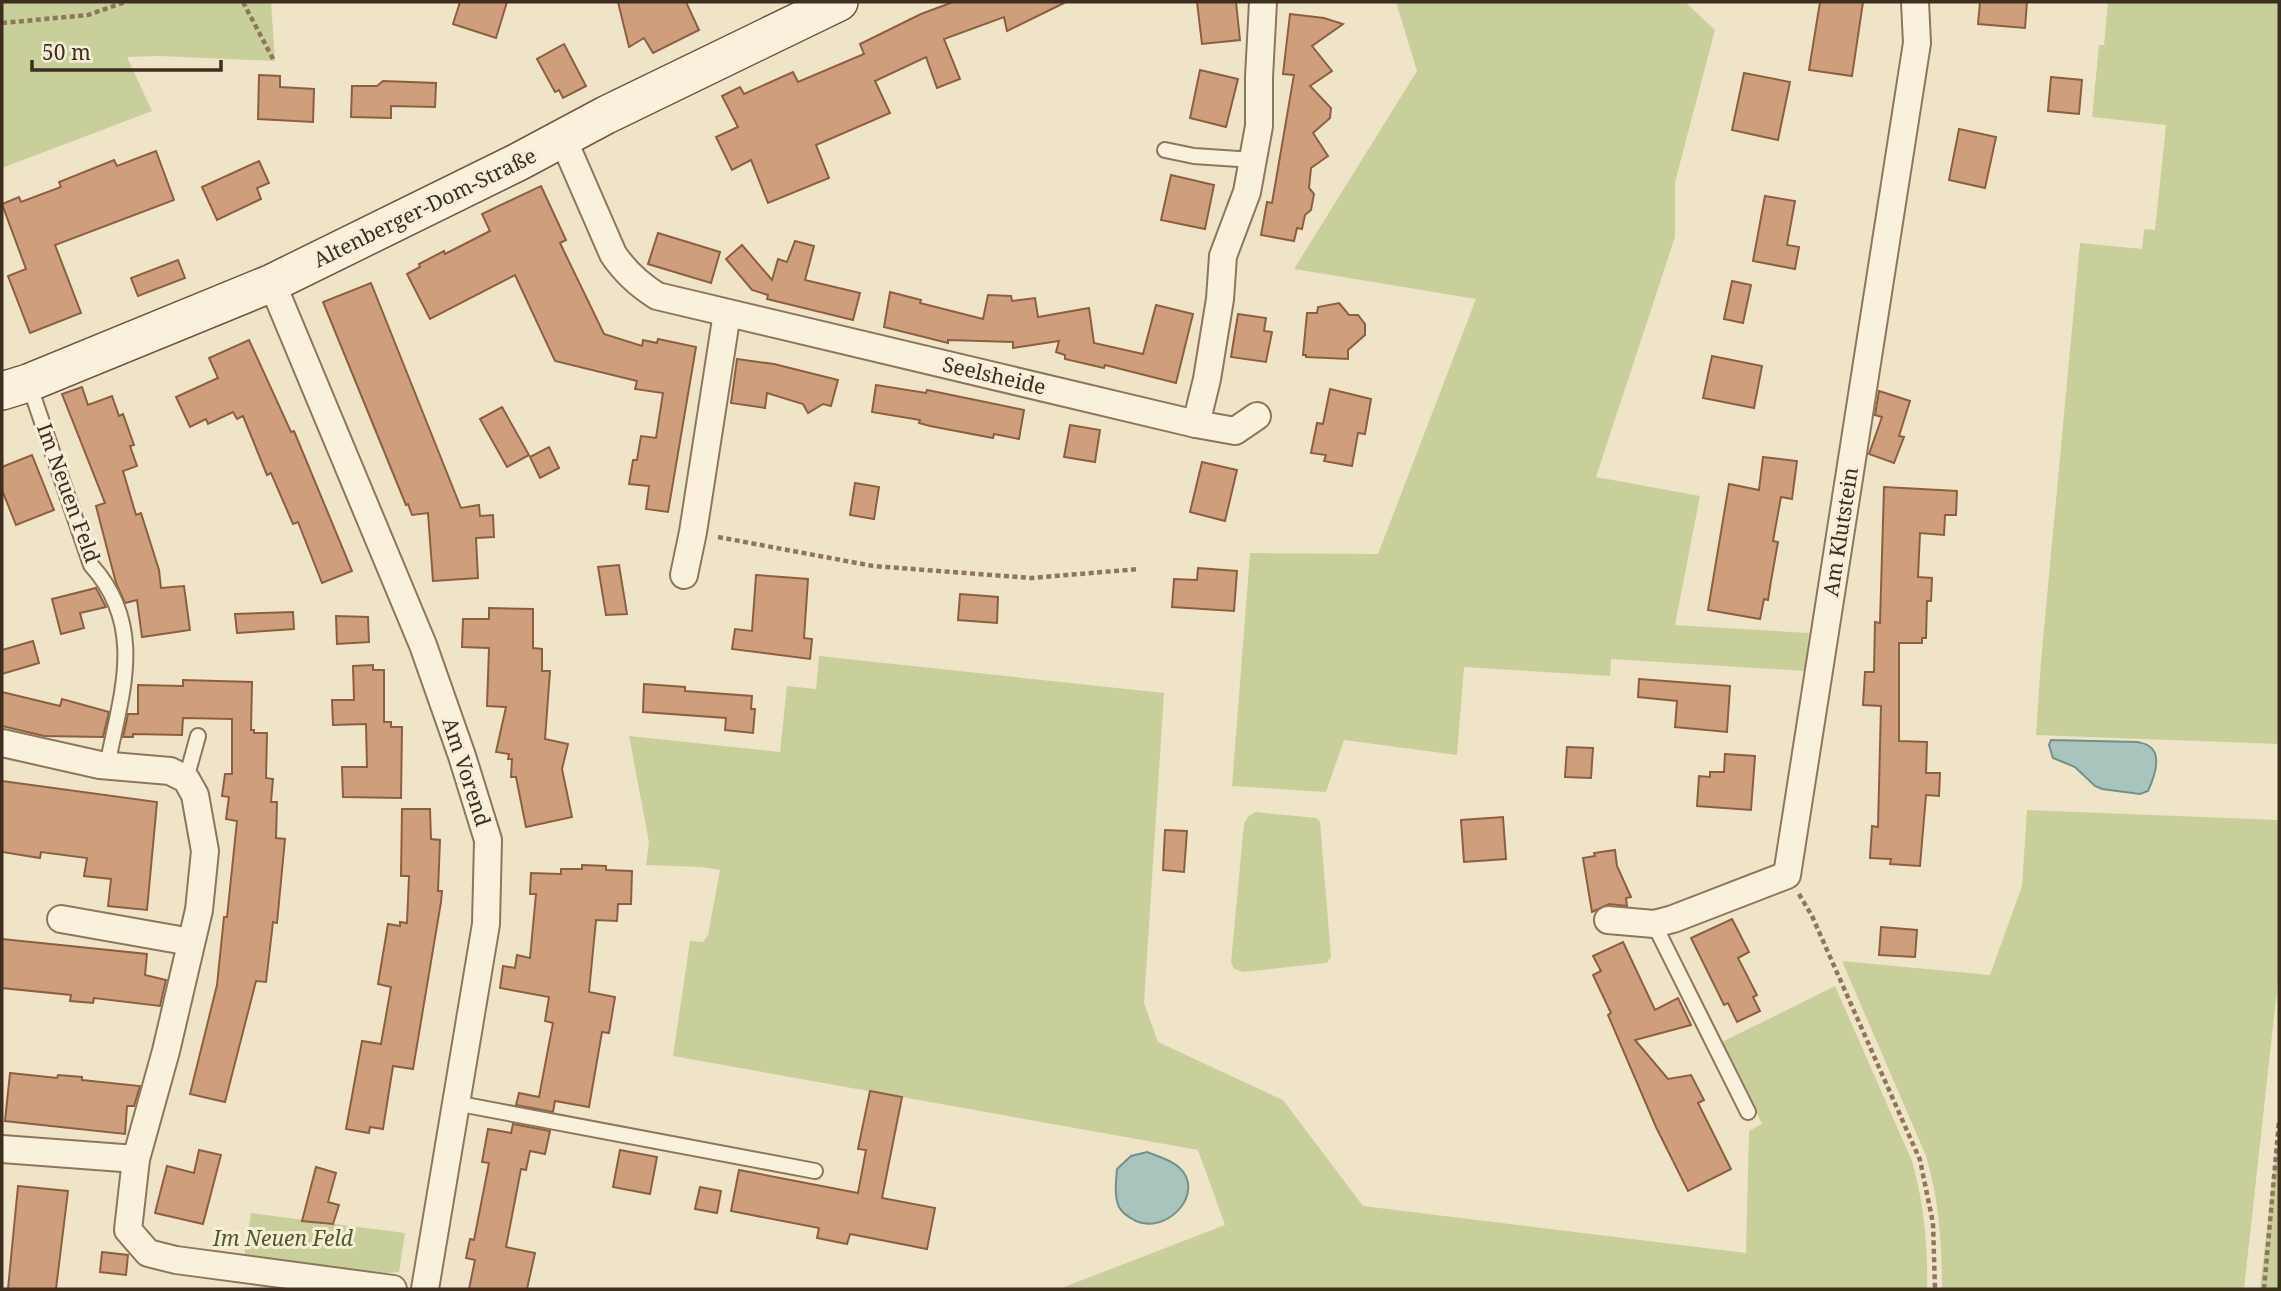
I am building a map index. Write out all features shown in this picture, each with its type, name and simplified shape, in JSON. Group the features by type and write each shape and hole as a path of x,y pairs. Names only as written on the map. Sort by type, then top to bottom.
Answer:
{"main road":[{"name":"Altenberger-Dom-Straße","path":"15,387 271,283 838,2"}],"street":[{"path":"1196,424 1220,299 1223,256 1247,192 1259,127 1263,2"},
{"name":"Am Klutstein","path":"1787,875 1917,43 1915,2"},
{"name":"Seelsheide","path":"563,139 613,254 623,270 657,296 1196,424 1235,431 1257,416"},
{"name":"Am Vorend","path":"271,283 423,645 488,840 486,924 425,1289"},
{"path":"684,575 727,313"},
{"path":"2,743 107,766 170,771 186,779 198,805 205,851 199,910 166,1051 136,1159 128,1230 148,1253 228,1278 393,1289"},
{"path":"1608,920 1654,923 1673,919 1787,875"},
{"path":"61,919 191,942"},
{"path":"2,1149 136,1159"}],"lane":[{"path":"1165,150 1194,156 1253,160"},
{"name":"Im Neuen Feld","path":"15,387 91,565 106,581 126,635 127,667 107,766"},
{"path":"186,779 198,736"},
{"path":"1654,923 1748,1112"},
{"path":"455,1103 815,1171"}],"path":[{"path":"2,23 88,15 125,2"},
{"path":"243,2 273,59"},
{"path":"693,532 873,566 1031,578 1139,569"},
{"path":"1787,875 1812,916 1920,1160 1933,1223 1935,1289"},
{"path":"2264,1289 2279,1121"}],"green space":[{"path":"2,2 271,2 275,61 127,57 152,111 2,168"},
{"path":"1396,2 1685,2 1715,30 1675,182 1675,237 1596,477 1700,496 1675,625 1809,633 1805,671 1611,659 1610,676 1464,667 1457,755 1344,740 1326,792 1232,786 1250,553 1378,554 1476,299 1294,269 1417,71"},
{"path":"2108,2 2279,2 2279,744 2036,735 2080,243 2142,249 2144,229 2155,230 2166,125 2092,117 2099,45 2104,45"},
{"path":"819,656 1164,693 1144,1003 1158,1042 1283,1100 1363,1206 1746,1253 1749,1131 1762,1124 1722,1042 1835,986 1912,1161 1924,1225 1927,1289 1059,1289 1225,1225 1198,1150 673,1056 690,941 703,942 708,935 720,870 646,865 649,842 629,736 780,752 787,686 816,689"},
{"path":"2027,810 2279,820 2279,972 2244,1289 1942,1289 1939,1222 1926,1156 1842,961 1990,975 2022,886"},
{"path":"1255,812 1316,818 1320,822 1331,957 1327,963 1243,972 1234,969 1231,962 1244,824"},
{"path":"2279,1124 2279,1289 2260,1289"},
{"name":"Im Neuen Feld","path":"251,1213 405,1233 399,1272 384,1273 244,1257"}],"water":[{"path":"2051,740 2137,742 2148,745 2153,750 2156,761 2148,791 2140,794 2095,786 2075,767 2053,758 2049,745"},
{"path":"1147,1152 1177,1165 1188,1183 1188,1193 1177,1212 1158,1223 1147,1224 1136,1221 1122,1211 1117,1203 1116,1188 1117,1169 1131,1156"}],"building":[{"path":"460,2 507,2 496,38 453,24"},
{"path":"618,2 686,2 699,30 653,53 644,38 629,47"},
{"path":"953,2 1066,2 1007,31 1004,17 944,39 960,79 937,88 926,57 875,81 890,113 816,145 829,178 768,203 751,160 732,170 716,137 738,127 722,96 740,87 744,94 793,72 798,82 864,54 860,44 921,14"},
{"path":"1197,2 1236,2 1240,40 1202,44"},
{"path":"1820,2 1863,2 1852,76 1809,70"},
{"path":"1980,2 2027,2 2025,28 1978,24"},
{"path":"1290,14 1324,18 1343,24 1312,46 1332,71 1310,86 1331,108 1330,118 1313,133 1328,156 1311,168 1309,188 1314,194 1311,210 1305,215 1302,229 1297,228 1294,241 1261,235 1267,202 1272,203 1294,75 1283,74"},
{"path":"564,44 586,86 563,98 559,90 555,92 537,59"},
{"path":"1200,70 1238,79 1226,127 1190,118"},
{"path":"1744,73 1790,82 1778,140 1732,130"},
{"path":"259,75 280,76 280,87 314,89 313,122 258,119"},
{"path":"2051,77 2082,80 2079,114 2048,111"},
{"path":"383,81 436,83 435,107 391,106 391,118 351,117 352,86 377,86"},
{"path":"1959,129 1996,137 1985,188 1949,180"},
{"path":"156,151 174,200 55,245 81,313 30,333 8,276 26,269 2,204 19,197 21,202 61,187 59,182 114,160 117,166"},
{"path":"259,161 269,183 257,188 261,199 217,220 202,187"},
{"path":"1171,175 1214,185 1205,229 1161,220"},
{"path":"541,186 566,240 560,243 604,334 642,346 643,340 657,343 658,339 696,347 668,512 646,509 649,486 629,484 641,436 656,438 663,393 635,389 637,381 555,361 515,275 430,319 407,274 420,267 419,264 444,251 445,254 490,231 482,214"},
{"path":"1765,196 1795,201 1787,245 1799,247 1795,269 1753,261"},
{"path":"658,233 720,252 711,283 648,264"},
{"path":"795,241 814,246 805,280 860,293 853,320 767,299 768,295 752,290 726,259 742,245 772,280 778,259 787,262"},
{"path":"178,260 185,278 138,296 131,278"},
{"path":"1732,281 1751,285 1743,323 1724,319"},
{"path":"371,283 461,508 479,505 480,516 493,515 494,537 476,538 478,578 433,581 428,513 412,515 408,504 406,505 323,302"},
{"path":"890,292 921,300 920,303 983,319 988,295 1011,296 1012,301 1035,298 1038,317 1089,308 1094,343 1143,354 1156,305 1193,314 1176,383 1105,365 1104,368 1065,359 1065,355 1056,352 1059,341 1013,348 1013,342 948,340 948,343 884,327"},
{"path":"1339,303 1349,315 1358,315 1365,324 1365,335 1348,350 1348,359 1306,357 1303,355 1307,313 1317,313 1318,307"},
{"path":"1238,314 1266,318 1264,331 1272,332 1266,362 1231,357"},
{"path":"249,340 291,432 294,431 352,571 322,583 298,522 293,524 271,473 267,475 243,416 237,419 233,412 208,424 206,419 190,427 176,397 218,378 209,358"},
{"path":"1712,356 1762,366 1754,408 1703,398"},
{"path":"737,359 774,364 838,380 831,406 823,404 808,413 803,404 767,393 765,408 731,403"},
{"path":"876,385 926,393 927,390 1024,410 1019,439 994,434 993,438 930,426 919,423 920,420 872,412"},
{"path":"82,387 88,405 112,396 119,416 123,414 134,445 130,446 137,466 123,471 136,515 141,513 159,570 161,588 184,586 190,630 142,637 137,600 125,603 116,583 96,506 105,503 62,394"},
{"path":"1330,389 1371,399 1365,434 1358,433 1352,466 1324,461 1326,455 1311,453 1317,423 1323,424"},
{"path":"1879,391 1910,401 1899,436 1904,437 1894,463 1869,454 1882,417 1875,415"},
{"path":"502,407 529,455 507,467 480,419"},
{"path":"1070,425 1100,430 1095,462 1064,457"},
{"path":"549,447 559,468 540,478 530,457"},
{"path":"32,455 54,510 16,525 2,490 2,467"},
{"path":"1763,457 1797,461 1792,499 1781,497 1773,541 1778,542 1768,600 1764,599 1760,619 1708,610 1729,484 1759,490"},
{"path":"1202,462 1237,470 1225,521 1190,512"},
{"path":"855,483 879,487 874,519 850,515"},
{"path":"1884,487 1957,491 1956,515 1945,515 1944,535 1920,533 1918,577 1932,578 1931,601 1927,601 1926,638 1922,638 1922,643 1899,643 1899,741 1927,742 1926,773 1940,773 1939,796 1926,795 1920,866 1890,864 1891,859 1870,858 1872,826 1878,827 1881,706 1863,705 1865,672 1874,672 1875,622 1880,623"},
{"path":"619,565 627,614 606,615 598,567"},
{"path":"1198,568 1237,571 1234,611 1172,607 1174,579 1197,580"},
{"path":"756,575 808,579 804,638 812,639 810,659 732,649 735,629 752,631"},
{"path":"96,588 106,607 80,613 84,628 61,634 52,599"},
{"path":"960,594 998,597 997,623 958,620"},
{"path":"489,608 533,609 533,648 542,649 542,671 550,671 545,739 568,744 562,769 572,817 526,827 516,777 511,777 512,759 508,759 509,754 496,752 506,707 487,706 489,648 462,647 463,619 489,619"},
{"path":"293,612 294,629 237,633 235,614"},
{"path":"336,616 368,617 369,642 337,644"},
{"path":"33,641 39,663 2,674 2,650"},
{"path":"373,665 373,670 384,670 384,722 391,722 391,727 402,727 401,798 343,797 342,767 367,767 366,724 333,725 332,700 354,700 353,666"},
{"path":"1639,679 1730,686 1727,732 1675,727 1677,701 1638,697"},
{"path":"183,680 252,682 251,730 254,730 254,733 267,733 266,778 273,779 271,802 277,802 276,838 285,839 277,923 273,922 266,982 256,981 225,1102 190,1094 217,985 224,917 227,917 237,821 226,819 229,797 222,796 225,774 232,774 232,719 183,718 182,735 133,734 133,737 123,737 128,714 138,714 138,685 183,686"},
{"path":"644,684 685,687 685,691 752,696 751,709 755,709 753,733 725,730 726,718 643,712"},
{"path":"2,692 60,706 62,699 109,712 103,737 44,736 2,726"},
{"path":"1567,747 1593,748 1591,778 1565,777"},
{"path":"1725,754 1755,756 1751,810 1697,806 1699,776 1710,777 1710,772 1724,772"},
{"path":"2,781 157,802 147,910 108,906 111,879 84,876 87,858 41,852 40,858 2,852"},
{"path":"402,809 430,809 431,839 440,840 438,891 442,891 441,902 413,1069 393,1066 383,1129 370,1127 369,1133 346,1129 362,1041 381,1044 391,987 378,984 388,924 400,926 400,922 407,923 409,876 401,876"},
{"path":"1503,817 1506,859 1464,862 1461,820"},
{"path":"1165,830 1187,831 1184,872 1163,870"},
{"path":"1615,850 1617,866 1631,897 1626,898 1627,906 1609,904 1592,912 1583,858 1595,856 1594,853"},
{"path":"582,865 606,866 606,870 632,871 631,904 618,904 617,921 596,920 589,992 615,997 609,1033 602,1032 589,1107 555,1101 553,1112 516,1105 519,1093 539,1097 553,1023 545,1021 549,997 500,988 503,966 515,968 517,955 530,958 536,894 530,894 531,873 561,874 561,869 582,869"},
{"path":"1732,919 1749,952 1738,958 1757,995 1753,997 1760,1011 1737,1022 1728,1003 1724,1005 1691,938"},
{"path":"1881,927 1917,930 1915,957 1879,955"},
{"path":"2,939 147,954 145,975 166,980 160,1006 94,998 93,1003 70,1001 71,995 2,988"},
{"path":"1623,942 1655,1010 1678,998 1691,1025 1635,1040 1668,1079 1691,1075 1704,1100 1698,1103 1731,1169 1688,1191 1656,1127 1593,975 1601,971 1593,956"},
{"path":"10,1073 57,1078 58,1075 82,1077 82,1080 140,1086 134,1106 127,1106 125,1134 5,1121"},
{"path":"870,1091 902,1097 882,1198 935,1208 927,1249 850,1234 847,1244 817,1238 819,1228 731,1211 739,1170 858,1193 866,1150 858,1149"},
{"path":"513,1124 550,1131 545,1154 530,1151 526,1170 521,1169 506,1247 535,1253 527,1289 469,1289 475,1260 466,1258 470,1239 474,1240 489,1163 482,1162 488,1129 511,1133"},
{"path":"199,1150 221,1155 203,1224 155,1213 167,1166 194,1173"},
{"path":"620,1150 657,1157 650,1194 613,1187"},
{"path":"316,1167 336,1173 328,1202 339,1205 333,1224 302,1221"},
{"path":"18,1186 68,1191 56,1289 8,1289"},
{"path":"700,1187 721,1191 717,1213 695,1209"},
{"path":"102,1252 128,1255 126,1275 100,1272"}]}
